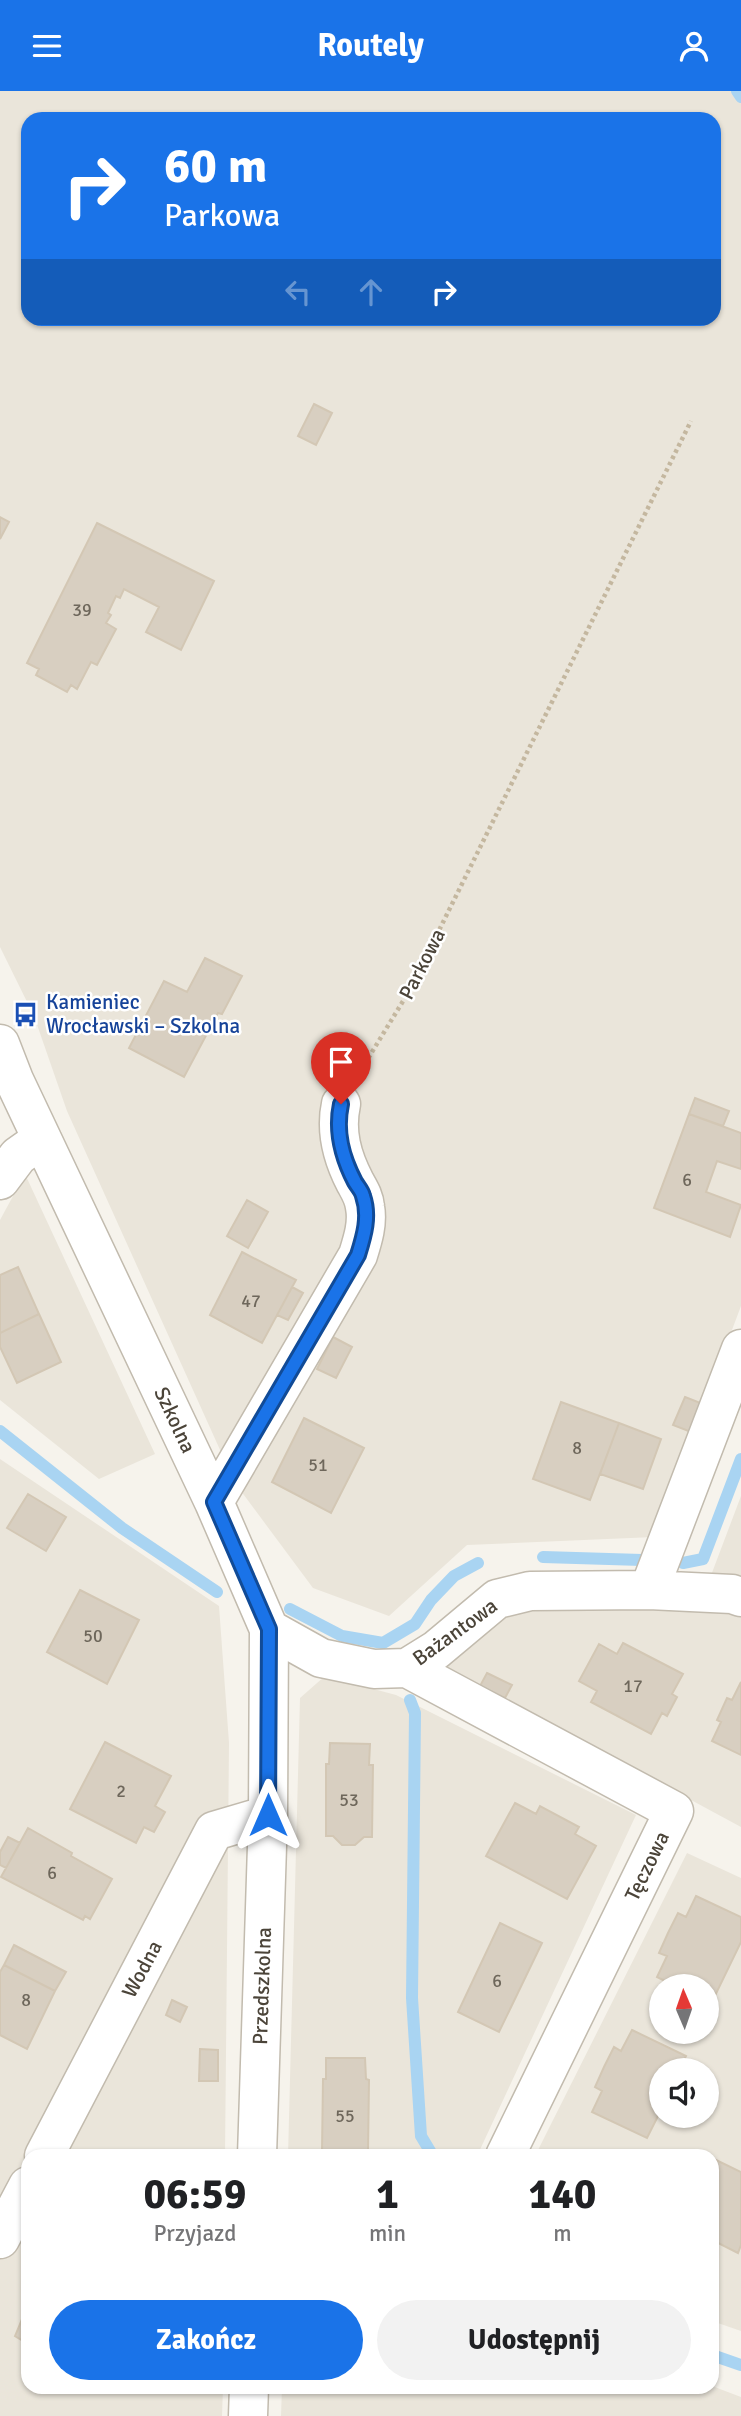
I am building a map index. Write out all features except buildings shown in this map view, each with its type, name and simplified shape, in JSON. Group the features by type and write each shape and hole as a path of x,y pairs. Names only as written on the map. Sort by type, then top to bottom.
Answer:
{"street":[{"name":"Szkolna","path":"0,1044 14,1080 214,1502 269,1629 268,1815"},
{"path":"214,1502 358,1255 365,1231 366,1210 363,1194 338,1136 337,1120 341,1104"},
{"path":"0,1181 18,1156 42,1139"},
{"path":"649,1590 741,1349"},
{"name":"Bażantowa","path":"269,1629 321,1658 374,1669 407,1668 436,1650 496,1599 530,1591 649,1590 732,1594 741,1597"},
{"name":"Tęczowa","path":"407,1668 674,1811 508,2149"},
{"name":"Wodna","path":"48,2149 214,1831 268,1815"},
{"name":"Przedszkolna","path":"257,2149 268,1815"},
{"path":"0,2239 21,2199"},
{"path":"248,2416 249,2394"}],"path":[{"name":"Parkowa","path":"341,1104 408,993 570,660 691,421"}],"shaded area":[{"path":"0,91 741,91 741,1306 654,1537 467,1545 389,1616 313,1588 235,1483 67,1111 34,1016 0,947"},
{"path":"25,1174 155,1454 99,1479 0,1400 0,1220"},
{"path":"0,1459 219,1606 229,1743 225,2149 21,2149 21,2394 223,2394 222,2416 0,2416"},
{"path":"741,1496 741,1585 710,1578"},
{"path":"712,1605 741,1612 741,1827 445,1667 500,1608"},
{"path":"325,1676 396,1695 636,1815 480,2149 288,2149 300,1698"},
{"path":"687,1853 741,1878 741,2331 719,2323 719,2149 539,2149"},
{"path":"719,2389 741,2397 741,2416 281,2416 282,2394 719,2394"}],"waterway":[{"path":"737,91 741,97"},
{"path":"0,1431 122,1528 217,1592"},
{"path":"683,1563 703,1559 741,1459"},
{"path":"543,1557 642,1560"},
{"path":"290,1609 342,1636 383,1643 415,1624 431,1600 454,1576 478,1563"},
{"path":"410,1700 415,1713 412,1998 421,2136 429,2149"},
{"path":"719,2357 741,2365"}],"place":[{"name":"Kamieniec Wrocławski – Szkolna","path":"26,1014"}],"route":[{"path":"268,1815 269,1629 214,1502 358,1255 365,1231 366,1210 363,1194 355,1182 338,1136 337,1120 341,1104"}]}
